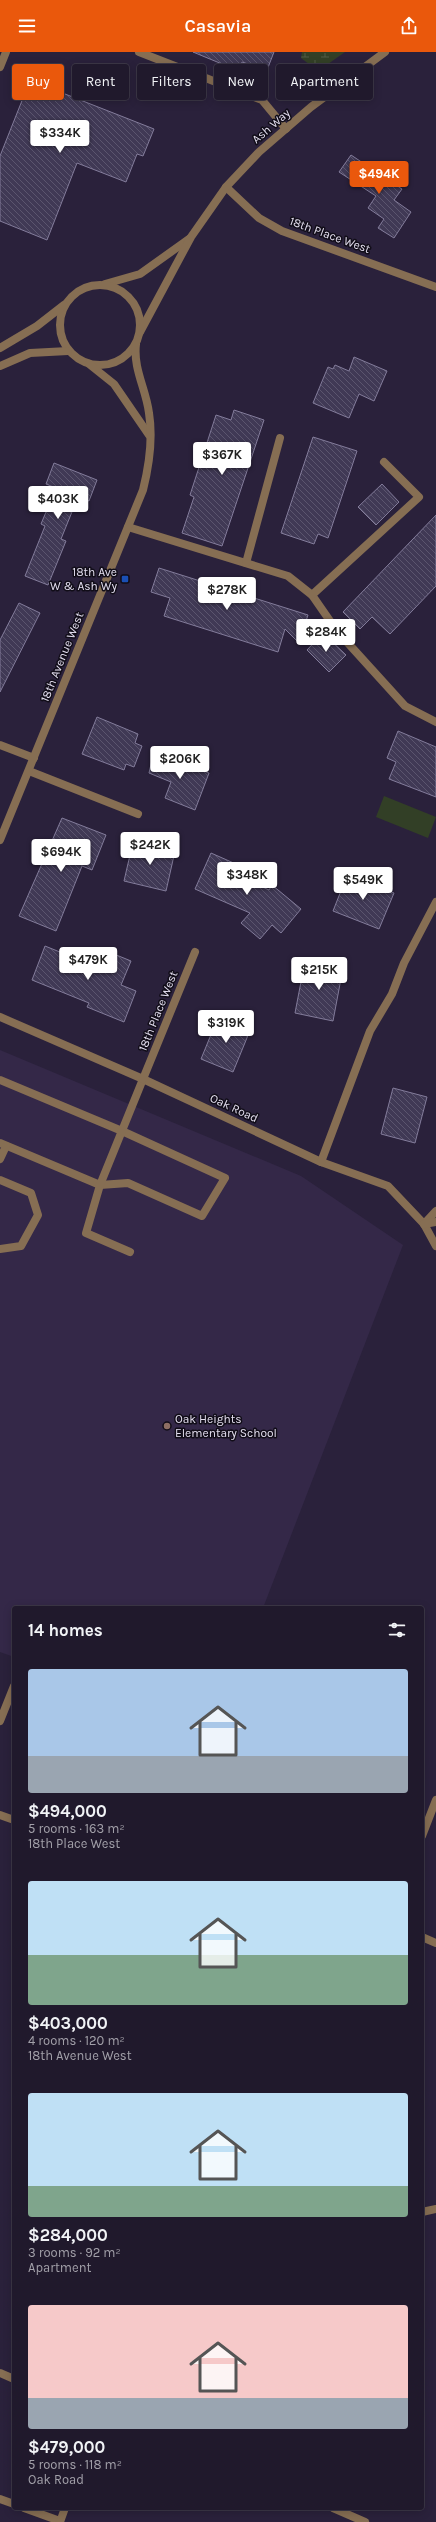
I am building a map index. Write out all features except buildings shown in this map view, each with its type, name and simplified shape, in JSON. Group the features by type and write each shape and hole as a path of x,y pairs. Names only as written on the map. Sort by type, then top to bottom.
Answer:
{"street":[{"path":"0,67 6,52"},
{"path":"139,52 262,100 286,129"},
{"name":"Ash Way","path":"140,332 191,237 226,187 259,152 384,52"},
{"name":"18th Place West","path":"226,187 259,218 282,231 436,287"},
{"name":"Ash Way","path":"100,285 140,274 191,237"},
{"path":"0,348 37,326 68,302 76,293 87,287 100,285 114,287 133,300 138,309 140,332 136,344 127,355 116,362 103,366 89,364 75,358 68,351 59,328 61,314 68,302"},
{"name":"18th Avenue West","path":"0,840 128,527 147,474 150,451 150,413 135,363 136,344"},
{"path":"0,366 30,353 68,351"},
{"path":"89,364 114,384 149,435"},
{"path":"246,563 280,438"},
{"path":"312,595 419,497 384,462"},
{"path":"128,527 288,576 312,595 337,631 405,706 436,722"},
{"path":"0,745 34,758"},
{"path":"29,771 138,814"},
{"path":"320,1162 370,1030 392,994 404,963 436,902"},
{"name":"18th Place West","path":"130,1252 86,1233 100,1185 195,952"},
{"name":"Oak Road","path":"0,1017 143,1079 320,1162 388,1186 424,1224 436,1246"},
{"path":"0,1080 122,1131 225,1178 202,1216 128,1183 100,1185 3,1144 0,1159"},
{"path":"0,1180 31,1193 38,1215 22,1246 0,1249"},
{"path":"424,1224 436,1211"},
{"path":"424,1224 436,1222"},
{"path":"0,1721 12,1691"},
{"path":"424,1831 436,1800"},
{"path":"0,1815 12,1819"},
{"path":"424,1938 436,1943"},
{"path":"424,2212 436,2209"},
{"path":"0,2373 12,2378"},
{"path":"0,2499 12,2503"},
{"path":"29,2510 60,2522 64,2510"},
{"path":"338,2510 365,2522"}],"shaded area":[{"name":"Oak Heights Elementary School","path":"0,1050 301,1176 403,1245 264,1606 12,1606 12,1656 0,1652"}],"green space":[{"path":"302,52 345,52 328,64 309,64 301,58"},
{"path":"384,796 436,817 428,838 376,817"}],"place":[{"name":"18th Ave W & Ash Wy","path":"125,579"},
{"name":"Oak Heights Elementary School","path":"167,1426"}]}
